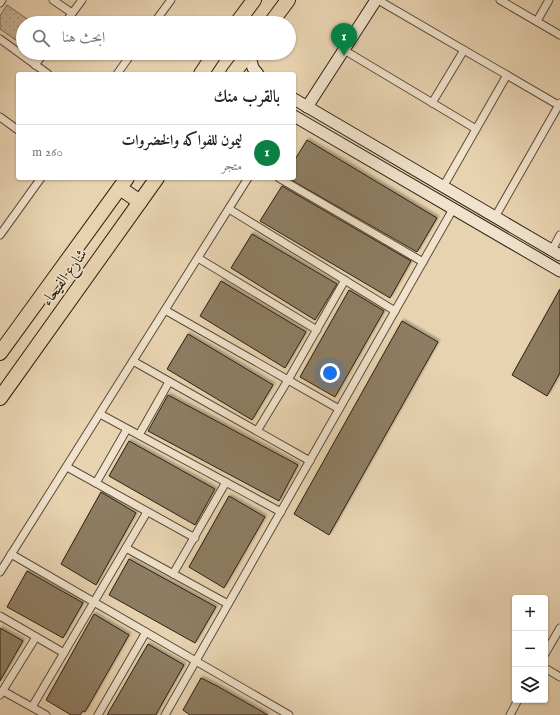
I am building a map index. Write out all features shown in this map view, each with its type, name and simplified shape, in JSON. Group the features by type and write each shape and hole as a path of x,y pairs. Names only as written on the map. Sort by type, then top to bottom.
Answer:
{"highway":[{"path":"242,16 254,0"},
{"path":"276,16 288,0"},
{"path":"202,72 210,60"},
{"path":"235,72 244,60"},
{"name":"شارع الفيحاء","path":"0,398 156,180"},
{"path":"124,183 140,202"},
{"name":"شارع الفيحاء","path":"0,353 124,183"}],"street":[{"path":"53,0 72,13"},
{"path":"70,16 82,0"},
{"path":"159,16 171,0"},
{"path":"307,107 377,0 560,104 495,217"},
{"path":"500,0 560,35"},
{"path":"537,21 549,0"},
{"path":"0,39 16,51"},
{"path":"344,50 476,129"},
{"path":"432,103 464,50"},
{"path":"28,60 45,72"},
{"path":"35,65 39,60"},
{"path":"118,72 127,60"},
{"path":"251,60 257,72"},
{"path":"443,187 507,75"},
{"path":"296,100 556,252 560,235"},
{"path":"0,117 16,129"},
{"path":"296,117 560,271"},
{"path":"391,173 398,160"},
{"path":"0,235 40,180"},
{"path":"0,572 247,180"},
{"path":"283,180 423,262"},
{"path":"229,209 395,311"},
{"path":"167,715 228,604 453,209"},
{"path":"198,258 317,330"},
{"path":"257,431 345,280"},
{"path":"165,310 339,410"},
{"path":"133,361 310,461"},
{"path":"139,435 169,382"},
{"path":"100,414 281,512"},
{"path":"96,483 127,429"},
{"path":"67,466 194,538"},
{"path":"173,574 226,482"},
{"path":"32,707 147,512"},
{"path":"126,548 228,604"},
{"path":"11,554 289,715"},
{"path":"0,616 64,654"},
{"path":"548,649 560,628"},
{"path":"98,715 146,632"},
{"path":"36,637 1,693 46,715"},
{"path":"548,670 560,677"},
{"path":"510,715 516,703"}],"shaded area":[{"path":"7,5 23,16 16,16 16,40 0,29 0,16"}],"building":[{"path":"307,140 437,218 417,252 293,181 296,180 296,158"},
{"path":"282,186 411,261 390,298 260,221"},
{"path":"252,234 337,284 315,320 231,268"},
{"path":"221,281 306,332 285,368 200,316"},
{"path":"560,289 560,373 547,396 512,375"},
{"path":"349,290 384,311 335,397 300,377"},
{"path":"402,321 438,342 329,535 294,514"},
{"path":"188,334 273,385 252,420 167,369"},
{"path":"168,395 298,465 279,501 148,431"},
{"path":"129,441 215,489 195,525 109,476"},
{"path":"101,492 136,513 96,585 61,564"},
{"path":"229,496 265,517 224,588 189,567"},
{"path":"129,559 216,607 195,643 109,595"},
{"path":"27,571 83,603 63,638 7,607"},
{"path":"94,614 129,635 85,712 83,711 80,715 71,715 46,700"},
{"path":"0,628 23,641 0,681"},
{"path":"148,644 184,665 156,715 107,715"},
{"path":"201,678 268,715 190,715 183,710"}],"place":[{"name":"ليمون للفواكه والخضروات","path":"344,56"}]}
